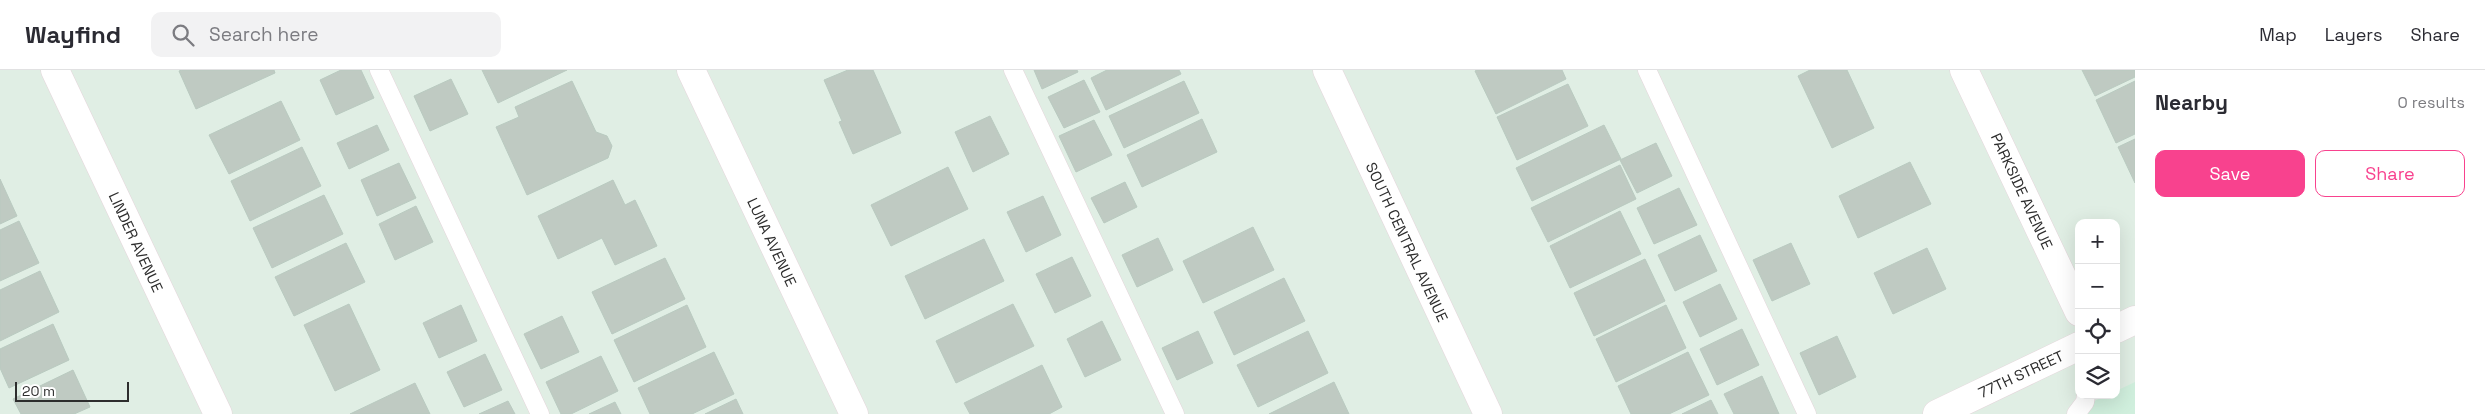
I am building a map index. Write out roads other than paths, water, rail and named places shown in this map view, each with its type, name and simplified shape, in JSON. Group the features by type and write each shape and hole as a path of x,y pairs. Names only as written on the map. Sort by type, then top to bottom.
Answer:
{"street":[{"name":"LINDER AVENUE","path":"55,70 218,414"},
{"name":"LUNA AVENUE","path":"691,70 854,414"},
{"name":"SOUTH CENTRAL AVENUE","path":"1327,70 1488,414"},
{"name":"PARKSIDE AVENUE","path":"1964,70 2078,309"},
{"path":"2120,327 2135,320"},
{"name":"77TH STREET","path":"1937,414 2075,351"}],"lane":[{"path":"379,70 540,414"},
{"path":"1013,70 1175,414"},
{"path":"1647,70 1807,414"},
{"path":"2076,414 2085,399"}]}
